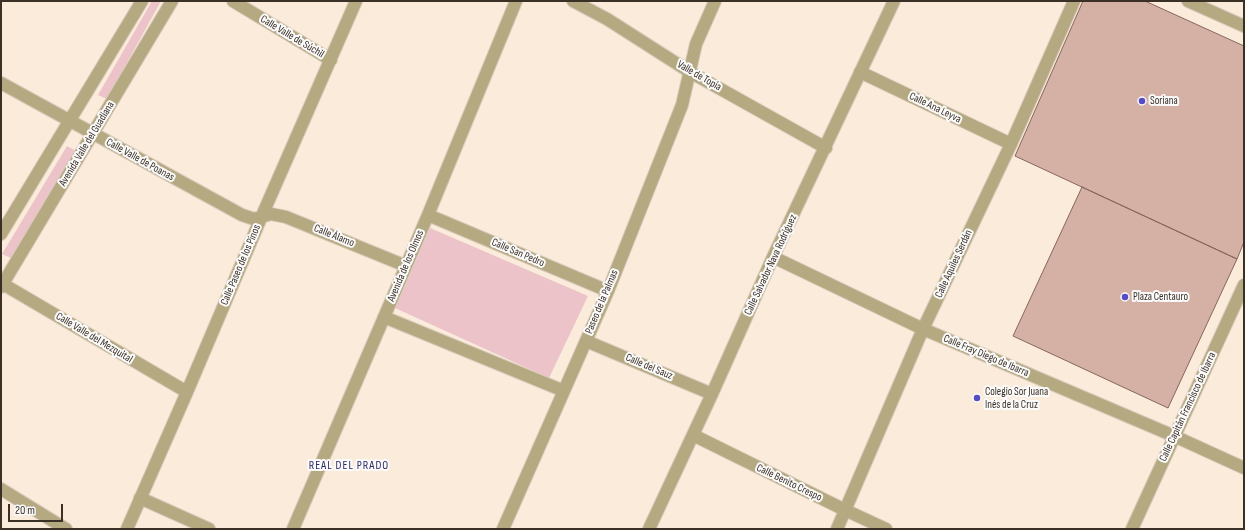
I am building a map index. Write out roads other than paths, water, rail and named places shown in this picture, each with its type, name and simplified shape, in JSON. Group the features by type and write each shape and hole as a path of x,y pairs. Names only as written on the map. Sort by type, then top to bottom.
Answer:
{"street":[{"path":"1,234 142,1"},
{"name":"Avenida Valle del Guadiana","path":"2,285 172,1"},
{"name":"Calle Valle de Súchil","path":"233,1 331,60"},
{"name":"Calle Paseo de los Pinos","path":"127,529 356,1"},
{"name":"Avenida de los Olmos","path":"294,529 428,215 516,1"},
{"name":"Valle de Topia","path":"573,1 607,19 690,72 826,148"},
{"name":"Paseo de la Palmas","path":"503,529 608,291 682,105 687,90 696,44 715,1"},
{"name":"Calle Salvador Nava Rodríguez","path":"649,529 712,394 773,257 826,148 894,1"},
{"name":"Calle Aquiles Serdán","path":"836,529 924,329 1011,144 1074,1"},
{"path":"1188,1 1244,26"},
{"name":"Calle Ana Leyva","path":"860,72 1011,144"},
{"name":"Calle Valle de Poanas","path":"1,83 242,216 254,219 261,218"},
{"name":"Calle Álamo","path":"261,218 272,214 286,217 406,266"},
{"name":"Calle San Pedro","path":"428,215 608,291"},
{"name":"Calle Fray Diego de Ibarra","path":"773,257 924,329 1174,436 1244,468"},
{"name":"Calle Valle del Mezquital","path":"2,285 187,392"},
{"name":"Calle Capitán Francisco de Ibarra","path":"1132,529 1244,286"},
{"path":"384,317 564,391"},
{"name":"Calle del Sauz","path":"586,341 712,394"},
{"name":"Calle Benito Crespo","path":"693,435 844,510 886,529"},
{"path":"1,489 66,529"},
{"path":"140,498 209,529"}],"place":[{"name":"Soriana","path":"1142,101"},
{"name":"Plaza Centauro","path":"1125,297"},
{"name":"Colegio Sor Juana Inés de la Cruz","path":"977,398"}],"district":[{"name":"REAL DEL PRADO","path":"349,466"}]}
